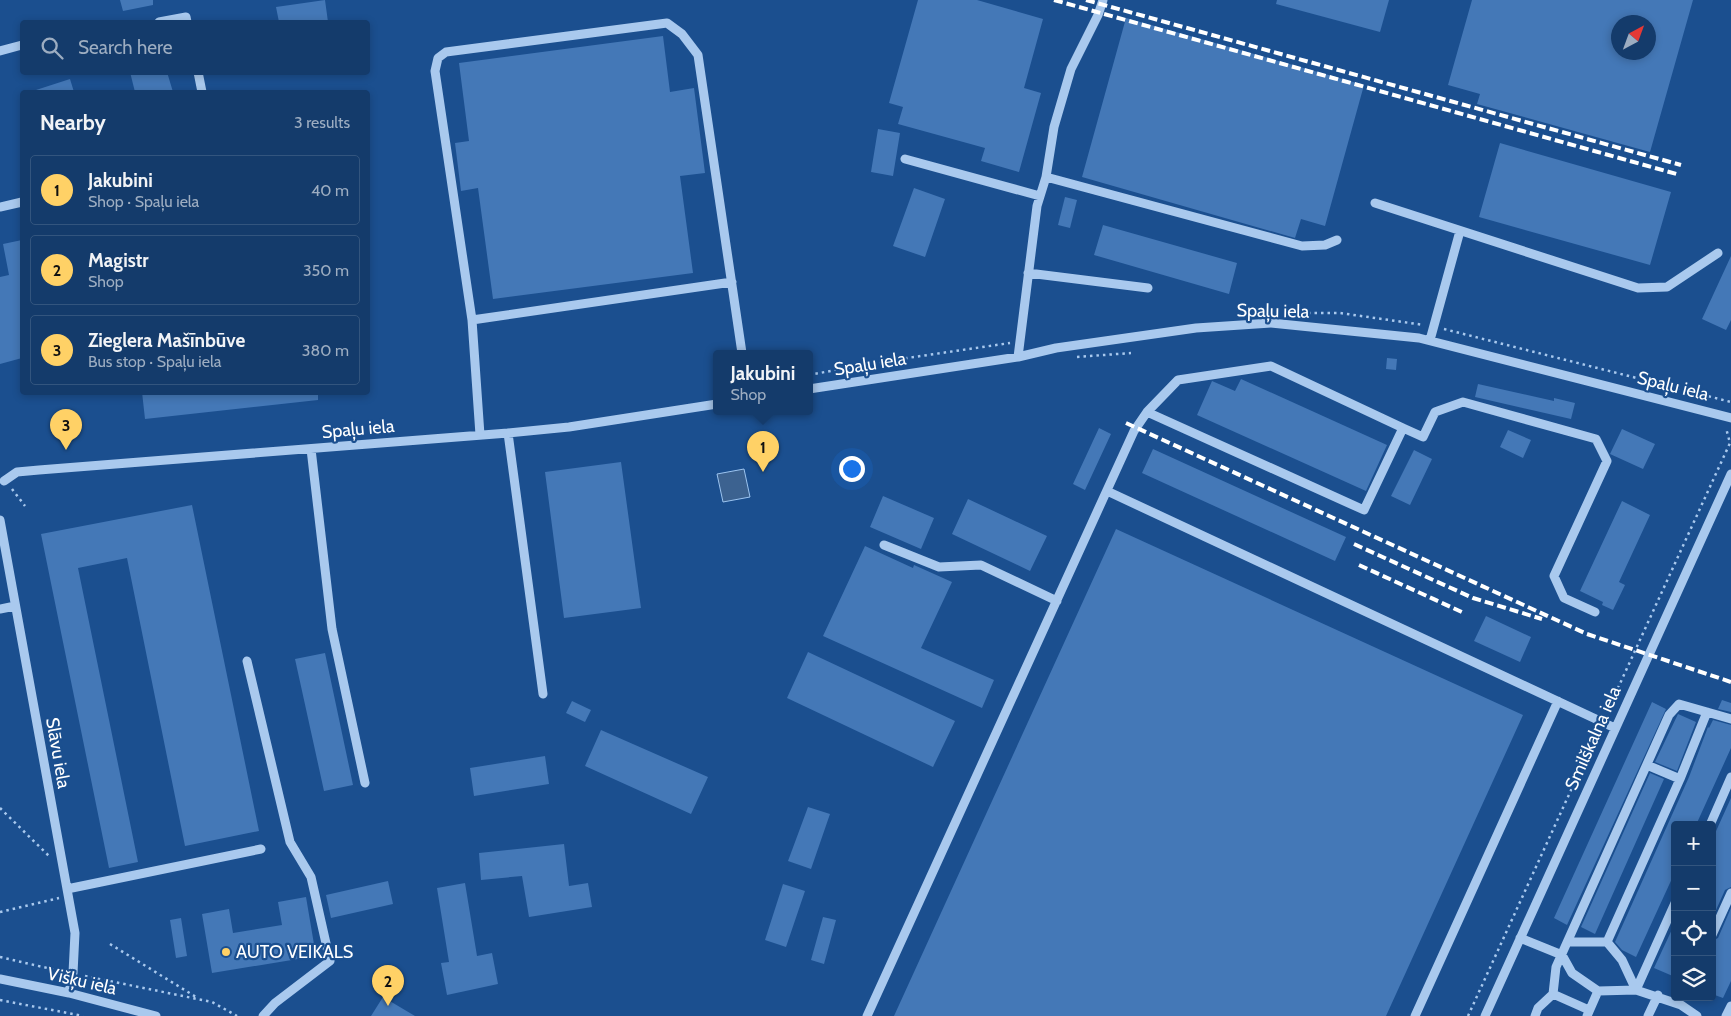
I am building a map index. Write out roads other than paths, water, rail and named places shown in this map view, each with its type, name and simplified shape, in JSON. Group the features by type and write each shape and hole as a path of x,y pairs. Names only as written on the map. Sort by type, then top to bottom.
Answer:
{"street":[{"path":"1018,357 1040,196 1046,177 1054,127 1071,69 1098,16 1103,0"},
{"path":"170,20 186,17 187,20"},
{"path":"480,435 472,320 435,71 438,58 446,52 667,23 682,34 698,55 742,350"},
{"path":"0,51 20,46"},
{"path":"199,75 202,90"},
{"path":"905,159 1040,196"},
{"path":"1046,177 1302,246 1325,244 1337,240"},
{"path":"0,207 20,202"},
{"path":"1374,203 1638,288 1667,287 1718,253"},
{"path":"1430,340 1460,231"},
{"path":"1028,273 1148,288"},
{"path":"472,320 732,282"},
{"name":"Spaļu iela","path":"813,388 1018,357 1056,348 1196,328 1271,323 1430,340 1730,421"},
{"path":"867,1016 1134,432 1147,412 1178,380 1270,366 1424,437 1435,412 1463,402 1596,439 1607,461 1554,576 1564,598 1595,612"},
{"name":"Spaļu iela","path":"1,482 17,472 508,433 713,405"},
{"path":"1147,412 1364,510 1403,428"},
{"path":"508,433 543,694"},
{"path":"311,449 332,628 366,783"},
{"name":"Smilškalna iela","path":"1485,1016 1731,474"},
{"path":"1107,491 1616,728"},
{"name":"Slāvu iela","path":"0,520 74,934 74,973 70,993"},
{"path":"884,545 939,568 981,565 1057,600"},
{"path":"0,609 15,606"},
{"path":"247,661 290,842 311,877 330,961 275,1003 263,1016"},
{"path":"1415,1016 1558,701"},
{"path":"1535,1016 1538,1008 1553,994 1556,966 1569,942 1669,714 1679,704 1731,719"},
{"path":"1606,942 1680,779 1707,712"},
{"path":"1647,765 1680,779"},
{"path":"1712,821 1727,795 1731,777"},
{"path":"67,892 261,849"},
{"path":"1716,926 1731,893"},
{"path":"1636,990 1671,911"},
{"path":"1520,938 1562,955 1572,973 1598,991 1636,990 1671,998"},
{"path":"1569,942 1606,942 1622,960 1636,990"},
{"name":"Višķu iela","path":"0,979 70,993 156,1016"},
{"path":"1553,994 1588,1013 1598,991"},
{"path":"1648,1016 1658,995"},
{"path":"1683,1001 1697,1016"},
{"path":"1726,1016 1731,1006"}],"water":[{"path":"744,469 750,497 723,502 717,474"}],"railway":[{"path":"1054,0 1680,175"},
{"path":"1086,0 1681,165"},
{"path":"1126,423 1587,634 1731,682"},
{"path":"1354,544 1473,598 1542,619"},
{"path":"1359,565 1464,613"}],"place":[{"name":"Zieglera Mašīnbūve","path":"66,450"},
{"name":"Jakubini","path":"763,472"},
{"name":"AUTO VEIKALS","path":"226,952"},
{"name":"Magistr","path":"388,1006"}]}
